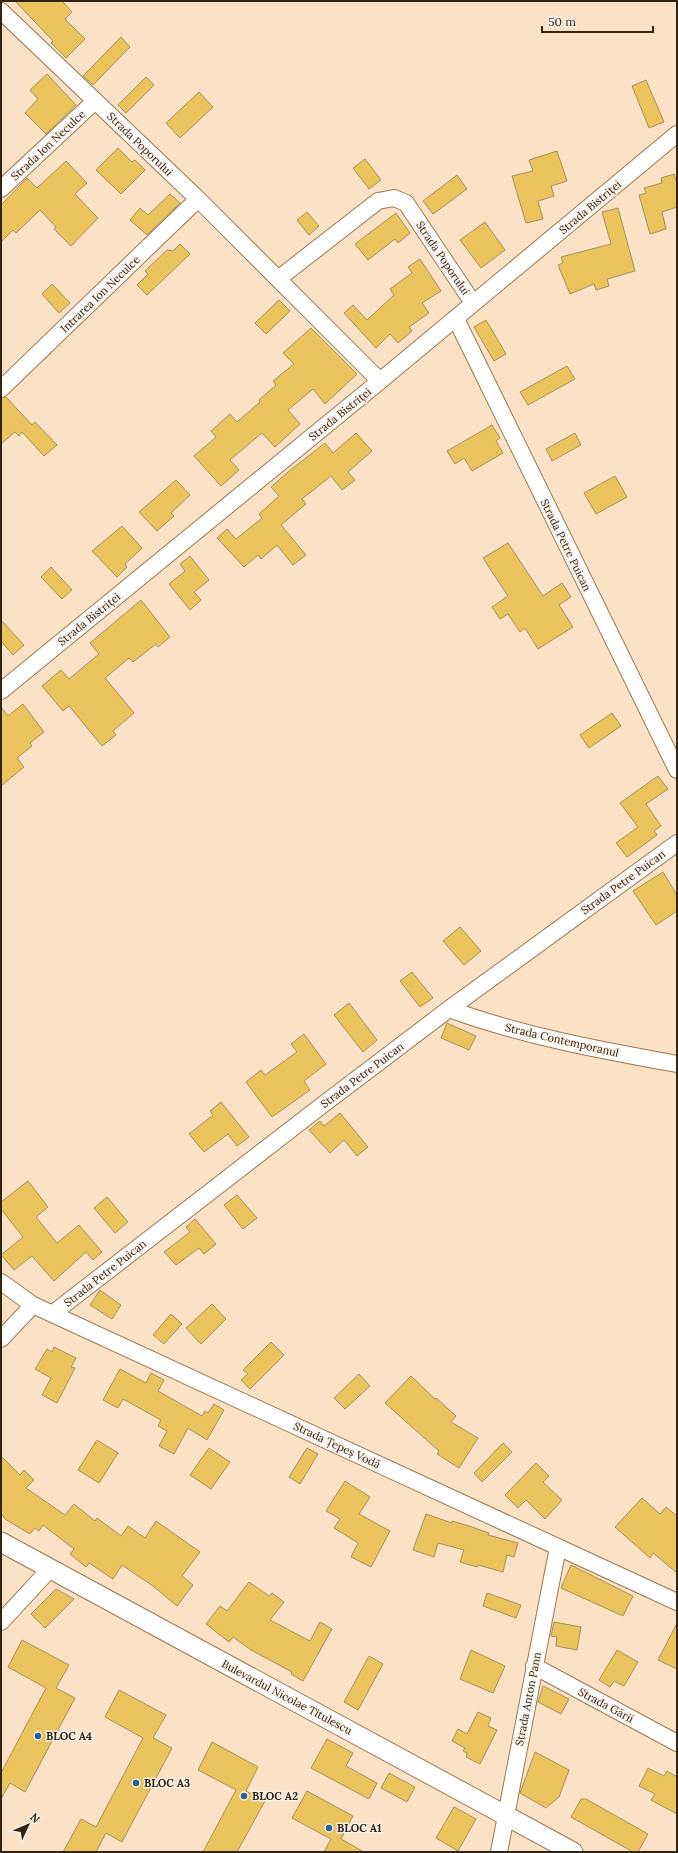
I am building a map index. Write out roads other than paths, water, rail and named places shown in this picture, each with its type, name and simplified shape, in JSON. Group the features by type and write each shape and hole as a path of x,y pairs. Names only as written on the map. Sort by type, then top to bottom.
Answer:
{"street":[{"name":"Strada Poporului","path":"4,21 96,101 198,199 380,381"},
{"name":"Strada Ion Neculce","path":"1,190 96,101"},
{"name":"Strada Bistriței","path":"1,691 456,319 677,134"},
{"name":"Strada Poporului","path":"278,279 378,201 394,198 406,203 474,303"},
{"name":"Intrarea Ion Neculce","path":"1,389 198,199"},
{"name":"Strada Petre Puican","path":"456,319 677,770"},
{"name":"Strada Petre Puican","path":"52,1314 449,1009 677,842"},
{"name":"Strada Contemporanul","path":"449,1009 484,1022 559,1041 677,1064"},
{"name":"Strada Țepeș Vodă","path":"1,1282 33,1305 52,1314 677,1602"},
{"path":"1,1339 33,1305"},
{"name":"Bulevardul Nicolae Titulescu","path":"1,1542 506,1814 573,1852"},
{"name":"Strada Anton Pann","path":"499,1852 558,1547"},
{"path":"1,1622 50,1569"},
{"name":"Strada Gării","path":"534,1666 677,1744"}],"place":[{"name":"BLOC A4","path":"38,1736"},
{"name":"BLOC A3","path":"136,1783"},
{"name":"BLOC A2","path":"244,1796"},
{"name":"BLOC A1","path":"329,1828"}]}
